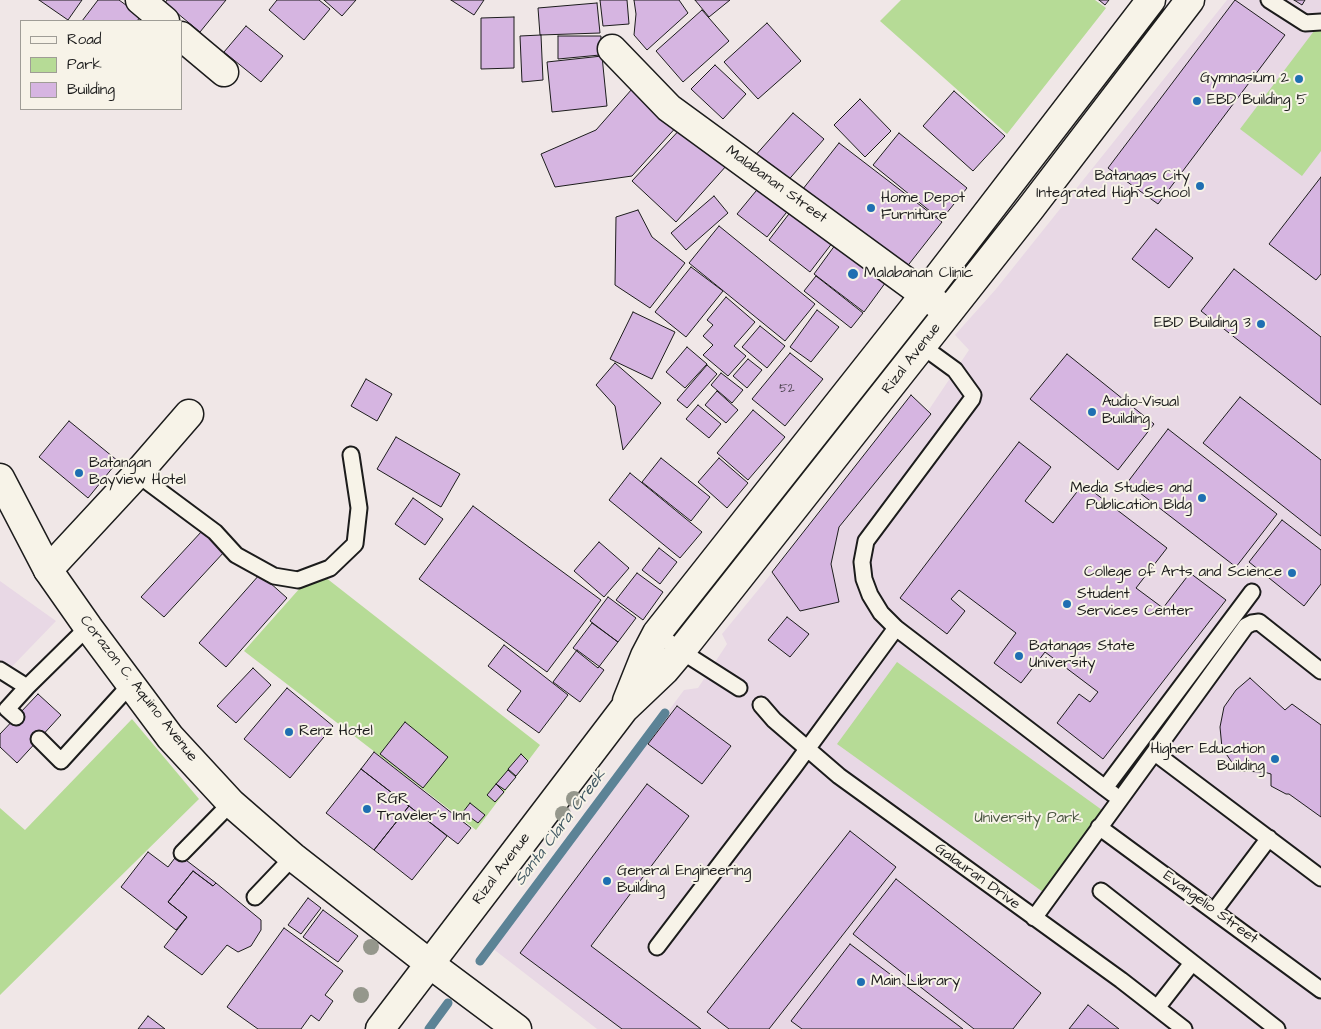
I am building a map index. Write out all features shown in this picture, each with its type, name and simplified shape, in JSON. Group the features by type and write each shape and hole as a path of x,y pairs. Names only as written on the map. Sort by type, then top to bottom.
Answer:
{"main road":[{"path":"140,0 163,20"},
{"name":"Rizal Avenue","path":"624,709 645,656 657,633 925,294 1150,0"},
{"name":"Rizal Avenue","path":"380,1029 624,709 665,670 681,651 1030,209 1190,0"},
{"path":"182,37 224,72"},
{"name":"Malabanan Street","path":"612,49 669,108 948,312"},
{"path":"48,570 137,474 189,414"},
{"name":"Corazon C. Aquino Avenue","path":"0,478 48,570 88,627 170,737 230,803 293,857 517,1029"}],"lane":[{"path":"1270,0 1305,23 1321,22"},
{"path":"922,346 955,370 973,395 972,399 866,541 862,562 864,579 870,595 881,613 896,628 1120,798"},
{"path":"137,474 215,532 236,555 274,576 298,580 330,568 355,544 359,508 351,455"},
{"path":"1105,788 1252,592"},
{"path":"1034,918 1246,626 1259,622 1321,671"},
{"path":"16,717 7,708 88,627"},
{"path":"656,947 788,775 896,628"},
{"path":"657,633 681,651 739,688"},
{"path":"0,670 28,687"},
{"path":"39,739 62,761 131,684"},
{"name":"Galauran Drive","path":"761,705 774,720 839,776 1121,980 1184,1029"},
{"path":"1155,753 1321,878"},
{"path":"182,853 230,803"},
{"name":"Evangelio Street","path":"1099,827 1321,990"},
{"path":"1214,911 1269,838"},
{"path":"255,896 293,857"},
{"path":"1101,891 1277,1029"},
{"path":"1157,1008 1192,963"}],"shaded area":[{"name":"Batangas State University","path":"1227,0 1321,0 1321,1029 597,1029 492,948 684,690 698,688 727,644 722,634 911,395 928,411 969,350 955,335 996,289"},
{"path":"0,581 56,621 0,679"}],"green space":[{"path":"901,0 1095,0 1106,8 1007,134 880,21"},
{"name":"Gymnasium 2","path":"1317,27 1321,29 1321,151 1302,176 1240,129"},
{"path":"316,570 540,745 476,830 244,651"},
{"name":"University Park","path":"897,662 1102,810 1043,892 837,744"},
{"path":"132,719 199,799 0,995 0,808 25,830"}],"building":[{"path":"39,0 82,0 68,20"},
{"path":"98,0 119,0 141,16 138,20 83,20"},
{"path":"167,0 226,0 200,32 165,3"},
{"path":"277,0 319,0 330,9 304,40 269,10"},
{"path":"324,0 356,0 342,16"},
{"path":"451,0 484,0 474,15"},
{"path":"600,0 627,0 629,24 603,26"},
{"path":"634,0 679,0 688,13 647,50 634,35 636,14"},
{"path":"695,0 730,0 709,17"},
{"path":"1099,0 1109,0 1105,5"},
{"name":"EBD Building 5","path":"1235,0 1285,35 1158,204 1108,168"},
{"path":"1294,0 1305,0 1302,5"},
{"path":"597,3 600,33 540,35 538,8"},
{"path":"702,10 729,41 683,82 656,51"},
{"path":"514,17 514,68 481,69 481,18"},
{"path":"767,23 801,61 758,99 724,62"},
{"path":"246,26 283,56 261,82 224,52"},
{"path":"541,35 543,80 522,82 520,36"},
{"path":"558,36 601,36 600,55 558,59"},
{"path":"602,56 607,106 552,112 547,62"},
{"path":"715,65 746,94 723,119 691,89"},
{"path":"632,89 679,124 632,176 555,187 541,154 596,130"},
{"path":"954,91 1005,136 973,171 923,126"},
{"path":"860,99 891,131 865,157 834,125"},
{"path":"793,113 824,139 785,184 754,157"},
{"path":"684,125 727,165 676,222 632,181"},
{"path":"899,133 967,188 941,220 873,165"},
{"name":"Home Depot Furniture","path":"839,143 942,222 902,273 799,194"},
{"path":"1321,177 1321,274 1316,280 1269,244"},
{"path":"761,185 790,208 767,237 737,214"},
{"path":"714,196 728,213 686,250 671,233"},
{"path":"795,206 836,238 810,272 769,240"},
{"path":"638,210 652,237 685,263 650,308 615,285 616,217"},
{"path":"719,226 815,304 785,341 689,263"},
{"path":"1156,229 1193,258 1169,288 1132,259"},
{"name":"Malabanan Clinic","path":"841,237 891,275 864,312 814,274"},
{"path":"691,267 723,291 686,337 655,312"},
{"name":"EBD Building 3","path":"1234,269 1321,337 1321,405 1201,311"},
{"path":"816,276 863,313 851,328 804,291"},
{"path":"726,297 755,322 734,346 746,356 728,376 703,355 713,345 703,336 713,325 707,320"},
{"path":"817,310 839,327 811,362 790,347"},
{"path":"633,312 675,332 652,379 610,359"},
{"path":"760,326 785,346 767,368 742,347"},
{"path":"687,347 707,364 685,388 666,372"},
{"path":"790,353 823,379 785,426 752,399"},
{"name":"Audio-Visual Building","path":"1067,354 1154,424 1118,470 1030,399"},
{"path":"748,359 762,370 747,388 733,376"},
{"path":"615,363 661,403 623,450 615,406 596,385"},
{"path":"707,365 717,374 687,408 677,400"},
{"path":"721,373 743,390 732,403 711,385"},
{"path":"366,379 392,394 377,421 351,406"},
{"path":"717,391 738,410 726,423 705,405"},
{"path":"911,395 931,414 839,527 831,564 839,602 800,611 772,572"},
{"path":"1240,397 1321,460 1321,536 1203,443"},
{"path":"698,405 721,424 709,438 686,419"},
{"path":"753,410 785,437 748,480 717,453"},
{"path":"69,421 118,461 88,498 39,457"},
{"name":"Media Studies and Publication Bldg","path":"1168,429 1277,514 1236,567 1127,483"},
{"path":"396,437 460,474 441,507 377,469"},
{"name":"Student Services Center","path":"1019,442 1051,467 1025,501 1053,523 1083,484 1167,548 1136,588 1163,608 1190,573 1226,600 1103,759 1057,723 1079,694 1090,702 1098,692 1045,652 1021,683 994,663 1016,633 959,590 951,599 965,611 947,634 900,598"},
{"path":"661,458 710,497 691,521 642,482"},
{"path":"719,458 748,483 727,508 698,482"},
{"path":"630,473 702,532 680,558 609,500"},
{"path":"413,498 443,519 425,545 395,524"},
{"path":"473,506 601,600 547,672 419,579"},
{"name":"College of Arts and Science","path":"1282,520 1321,550 1321,584 1304,606 1249,562"},
{"path":"202,531 225,551 164,617 141,597"},
{"path":"599,542 629,568 604,597 574,571"},
{"path":"659,548 677,562 660,584 642,570"},
{"path":"637,573 663,592 643,620 616,600"},
{"path":"260,574 287,598 226,667 199,643"},
{"path":"608,597 636,618 618,642 590,621"},
{"path":"787,617 809,634 790,657 768,640"},
{"path":"592,623 618,642 598,668 573,648"},
{"path":"504,645 568,695 539,733 507,710 521,691 488,666"},
{"path":"577,650 604,670 580,702 553,682"},
{"path":"253,668 271,685 236,723 217,706"},
{"name":"Higher Education Building","path":"1250,678 1285,710 1292,704 1321,725 1321,817 1289,794 1271,786 1271,774 1238,771 1222,748 1220,727 1224,707 1236,690"},
{"name":"Renz Hotel","path":"287,688 333,726 290,778 244,739"},
{"path":"38,694 61,715 17,763 0,747 0,734"},
{"path":"677,706 731,746 702,784 648,744"},
{"path":"405,722 448,757 423,788 380,754"},
{"path":"374,752 471,828 458,844 361,769"},
{"path":"521,754 528,761 516,776 508,769"},
{"name":"RGR Traveler's Inn","path":"361,769 409,806 374,850 326,813"},
{"path":"508,770 516,777 505,790 496,784"},
{"path":"496,784 504,792 495,802 487,795"},
{"name":"General Engineering Building","path":"647,784 689,816 591,946 701,1029 622,1029 520,953"},
{"path":"470,803 485,815 478,823 463,812"},
{"path":"409,806 447,836 412,880 374,850"},
{"path":"850,831 896,867 769,1029 729,1029 707,1012"},
{"path":"148,852 168,867 178,854 216,883 213,886 193,871 168,902 187,917 176,930 121,887"},
{"path":"193,871 213,886 216,883 261,920 261,930 251,946 238,952 227,945 202,975 164,947 187,917 168,902"},
{"path":"896,879 1041,993 1013,1029 974,1029 853,934"},
{"path":"308,898 321,908 301,934 288,925"},
{"path":"323,910 358,936 338,962 303,937"},
{"path":"284,928 343,971 325,995 333,1001 319,1021 311,1015 301,1029 258,1029 227,1007"},
{"name":"Main Library","path":"850,944 963,1029 802,1029 791,1021"},
{"path":"1088,1005 1119,1029 1069,1029"},
{"path":"148,1016 165,1029 138,1029"}],"waterway":[{"name":"Santa Clara Creek","path":"480,961 665,713"},
{"name":"Santa Clara Creek","path":"429,1029 448,1003"}],"place":[{"name":"Gymnasium 2","path":"1299,79"},
{"name":"EBD Building 5","path":"1197,101"},
{"name":"Batangas City Integrated High School","path":"1200,186"},
{"name":"Home Depot Furniture","path":"871,208"},
{"name":"Malabanan Clinic","path":"853,274"},
{"name":"EBD Building 3","path":"1261,324"},
{"name":"Audio-Visual Building","path":"1092,412"},
{"name":"Batangan Bayview Hotel","path":"79,473"},
{"name":"Media Studies and Publication Bldg","path":"1202,498"},
{"name":"College of Arts and Science","path":"1292,573"},
{"name":"Student Services Center","path":"1067,604"},
{"name":"Batangas State University","path":"1019,656"},
{"name":"Renz Hotel","path":"289,732"},
{"name":"Higher Education Building","path":"1275,759"},
{"name":"RGR Traveler's Inn","path":"367,809"},
{"name":"General Engineering Building","path":"607,881"},
{"name":"Main Library","path":"861,982"}]}
